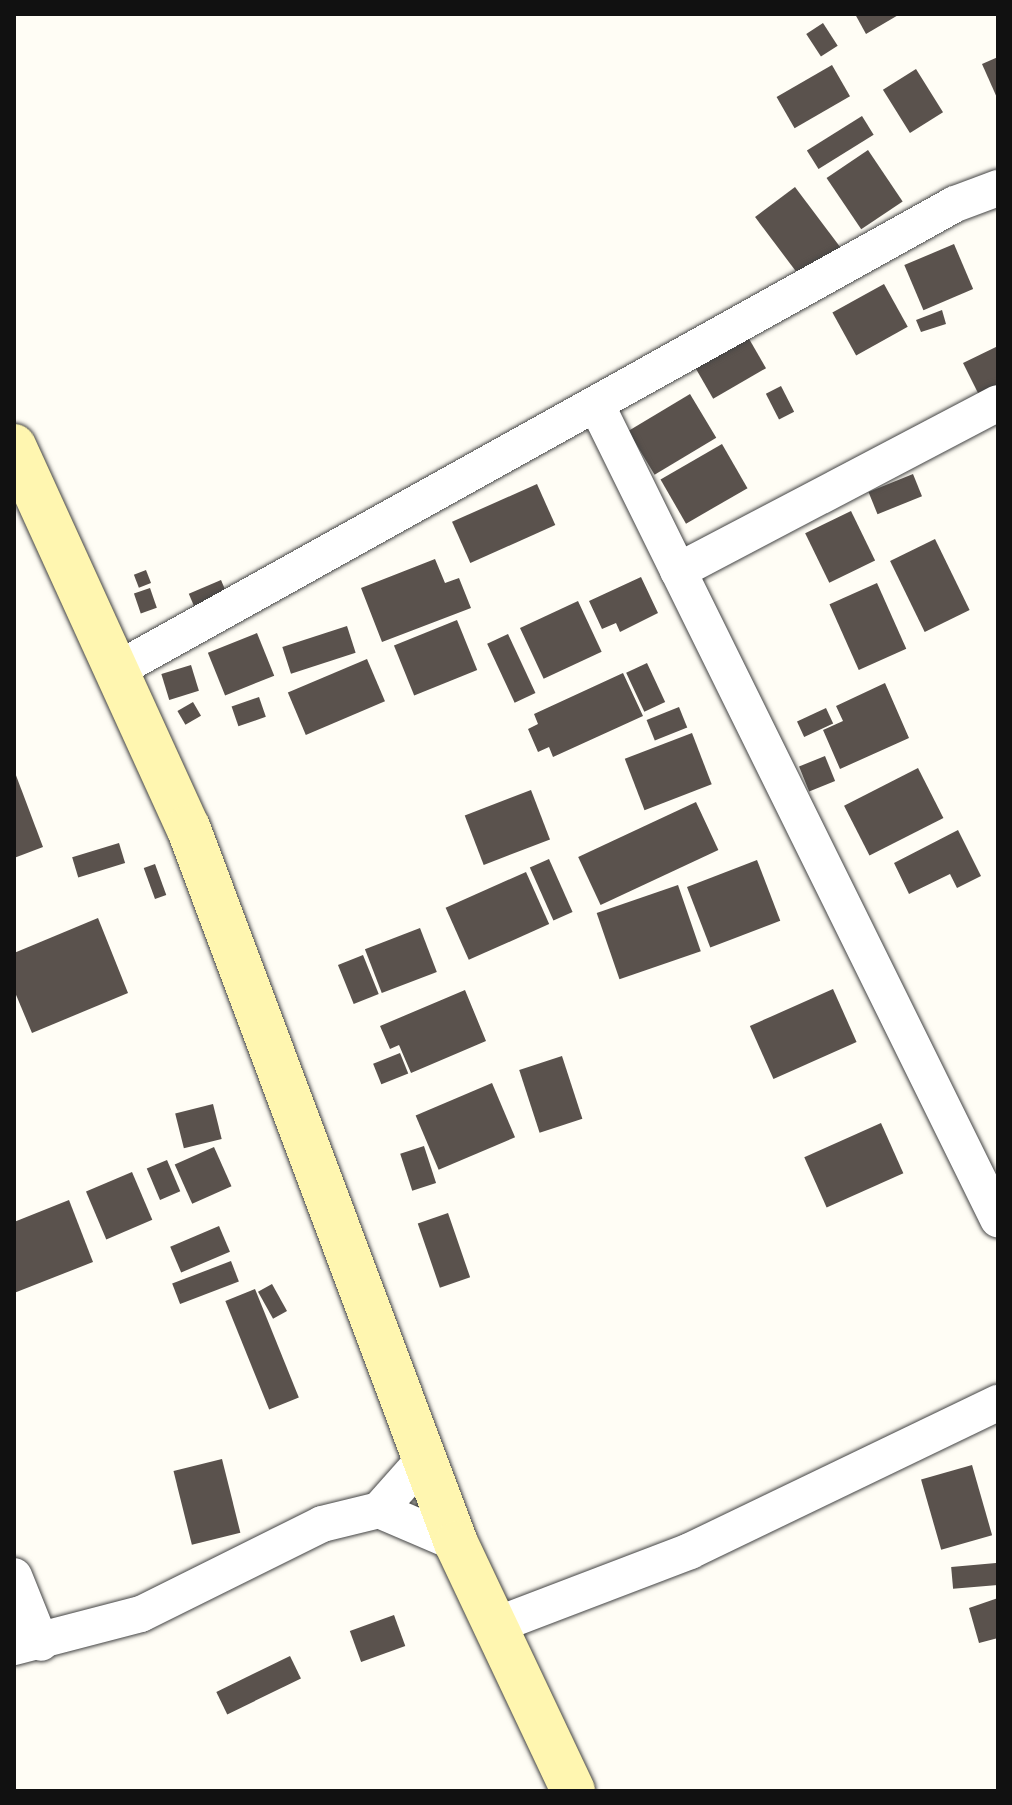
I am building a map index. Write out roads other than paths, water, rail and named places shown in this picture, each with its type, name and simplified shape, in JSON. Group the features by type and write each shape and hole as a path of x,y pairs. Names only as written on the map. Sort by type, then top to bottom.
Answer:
{"main road":[{"path":"14,446 120,668 188,827 456,1543 573,1791"}],"street":[{"path":"120,668 597,406 955,204 998,188"},
{"path":"678,571 998,403"},
{"path":"597,406 998,1219"},
{"path":"494,1626 690,1551 998,1403"},
{"path":"14,1576 28,1645 141,1614 322,1524 379,1510 425,1458"},
{"path":"379,1510 456,1543"}]}
